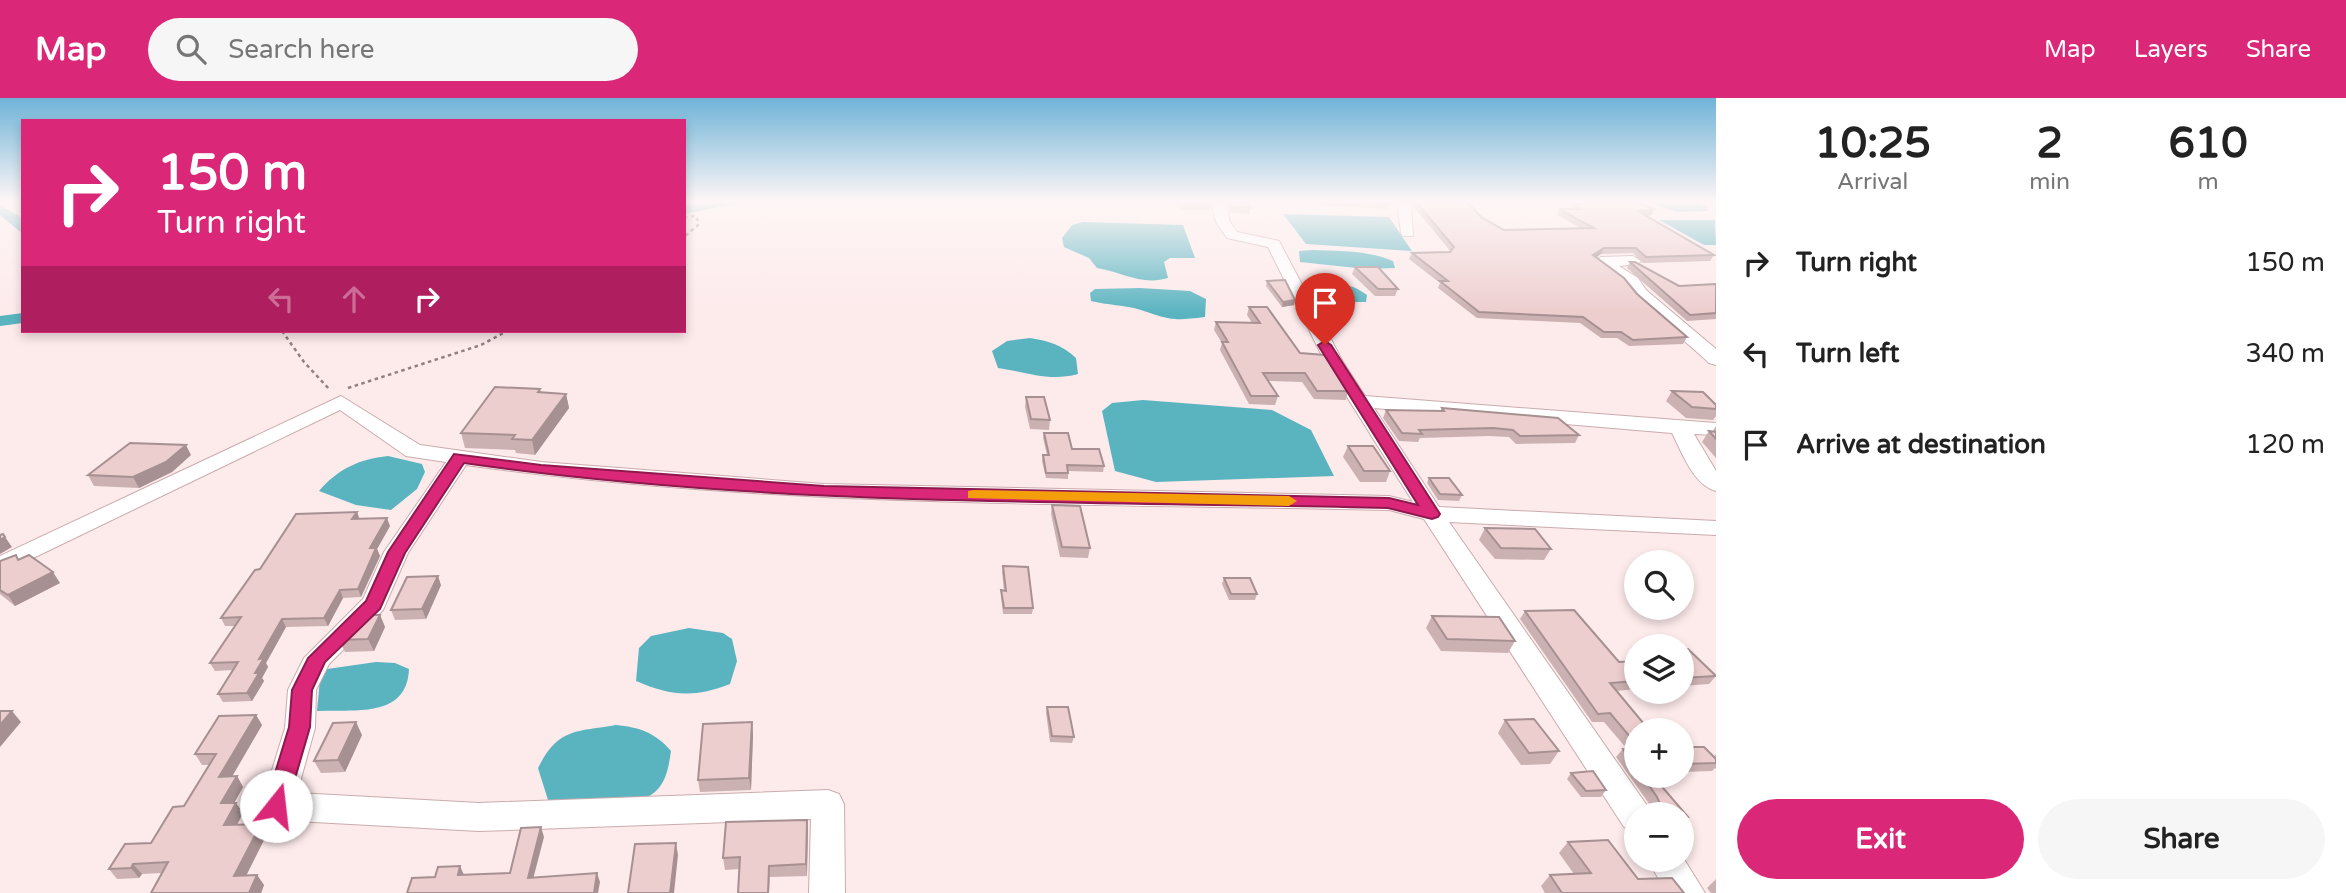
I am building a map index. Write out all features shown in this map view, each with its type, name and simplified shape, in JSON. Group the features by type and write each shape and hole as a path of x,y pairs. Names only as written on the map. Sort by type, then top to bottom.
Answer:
{"street":[{"path":"1251,239 1274,244 1306,311 1359,401 1626,802"},
{"path":"1633,261 1601,262 1632,281 1630,284 1652,306 1705,345 1716,359"},
{"path":"1359,401 1716,429"},
{"path":"0,566 341,402 414,451 541,469 824,491 1389,503 1432,514 1716,528"},
{"path":"1680,427 1698,464 1716,484"},
{"path":"460,458 397,552 374,604 317,658 302,690 300,727 276,806 479,817 828,804 827,893"},
{"path":"1673,872 1687,893"}],"path":[{"path":"283,333 304,362 333,393"},
{"path":"345,389 481,345 503,333"}],"water":[{"path":"1062,239 1188,239 1195,258 1170,258 1164,262 1168,278 1149,280 1097,268 1089,258 1064,247"},
{"path":"1302,239 1404,239 1412,251 1306,244"},
{"path":"1693,239 1716,239 1716,245 1704,245"},
{"path":"1299,251 1373,255 1393,261 1395,268 1366,269 1300,262"},
{"path":"1327,283 1358,289 1367,295 1366,302 1343,302 1315,288"},
{"path":"1095,289 1190,291 1206,299 1205,317 1172,319 1135,308 1091,301 1090,293"},
{"path":"1030,338 1055,344 1066,350 1076,358 1078,374 1048,377 998,368 992,351 1007,341"},
{"path":"1143,400 1272,410 1311,430 1334,476 1156,482 1115,471 1102,411 1112,403"},
{"path":"388,456 422,464 425,472 417,489 391,510 356,505 319,491 350,466"},
{"path":"689,628 723,633 732,639 737,661 730,684 705,692 683,693 660,690 636,681 639,648 651,636"},
{"path":"376,662 395,663 409,669 406,685 399,696 389,704 376,708 317,711 320,679 327,669"},
{"path":"616,725 646,732 671,751 667,772 660,787 646,797 620,803 548,800 538,768 553,745 569,734"}],"building":[{"path":"1447,239 1687,239 1714,255 1646,257 1636,248 1604,248 1593,255 1624,278 1637,294 1687,337 1633,340 1621,332 1604,332 1583,317 1479,312 1440,281 1448,281 1412,253 1450,252 1454,247"},
{"path":"1630,262 1635,262 1679,286 1716,284 1716,313 1690,315"},
{"path":"1355,267 1378,267 1398,289 1378,289"},
{"path":"1285,280 1295,300 1283,302 1267,281"},
{"path":"1307,282 1329,294 1315,296"},
{"path":"1249,307 1267,307 1300,353 1325,355 1348,391 1317,391 1305,373 1263,373 1278,396 1251,396 1222,342 1228,342 1216,322 1260,323"},
{"path":"495,387 540,389 538,392 566,394 532,440 512,439 515,435 461,433"},
{"path":"1672,391 1703,392 1716,405 1716,409 1692,407"},
{"path":"1026,397 1044,397 1050,420 1031,419"},
{"path":"1442,408 1558,418 1579,435 1520,436 1513,430 1493,428 1402,433 1386,410 1444,411"},
{"path":"1044,433 1068,433 1072,449 1099,449 1104,466 1067,465 1068,473 1046,473 1043,455 1049,455"},
{"path":"130,443 186,445 166,462 133,477 88,475"},
{"path":"1348,446 1373,446 1390,471 1364,471"},
{"path":"1429,478 1449,478 1462,495 1440,494"},
{"path":"1052,505 1080,506 1090,548 1062,547"},
{"path":"357,512 352,519 387,518 370,548 376,548 358,589 340,590 324,618 282,619 259,659 264,658 247,693 218,694 238,662 210,663 241,617 221,618 255,570 260,569 296,514"},
{"path":"1485,528 1535,529 1551,549 1501,548"},
{"path":"16,555 18,560 29,555 53,572 8,595 0,590 0,561"},
{"path":"1003,566 1028,567 1033,608 1004,608 1001,590 1006,591"},
{"path":"438,576 422,609 391,610 407,577"},
{"path":"1224,578 1250,578 1257,594 1231,594"},
{"path":"1574,610 1619,662 1624,662 1624,682 1610,683 1624,700 1624,704 1627,704 1639,718 1624,718 1624,730 1610,713 1598,714 1525,611"},
{"path":"364,615 380,615 368,639 339,640"},
{"path":"1432,616 1499,617 1515,641 1447,639"},
{"path":"1694,655 1716,676 1694,677"},
{"path":"1047,707 1068,707 1074,737 1052,736"},
{"path":"0,711 12,711 0,725"},
{"path":"256,715 219,777 237,776 221,803 236,803 224,825 261,824 234,876 257,875 249,893 151,893 168,862 133,864 131,868 109,869 125,844 151,843 173,807 184,806 216,754 195,754 219,716"},
{"path":"1534,719 1559,751 1529,753 1505,720"},
{"path":"356,722 338,760 314,761 333,723"},
{"path":"752,722 749,778 698,780 703,724"},
{"path":"1694,747 1704,747 1716,759 1716,763 1694,764"},
{"path":"1593,771 1606,790 1586,791 1571,773"},
{"path":"1651,788 1663,788 1675,802 1659,802"},
{"path":"807,820 806,864 769,866 768,893 738,893 740,857 723,858 726,822"},
{"path":"541,827 528,878 597,873 594,893 407,893 412,878 435,877 438,867 460,866 458,875 510,873 521,828"},
{"path":"1608,840 1624,861 1624,872 1633,872 1638,879 1672,878 1684,893 1562,893 1550,875 1591,873 1568,842"},
{"path":"676,843 670,893 628,893 635,844"}],"waterway":[{"path":"0,321 21,318"}],"slow traffic":[{"path":"974,494 1289,501"}],"route":[{"path":"276,806 300,727 302,690 317,658 374,604 397,552 460,458 541,469 824,491 1389,503 1432,514 1325,345"}]}
